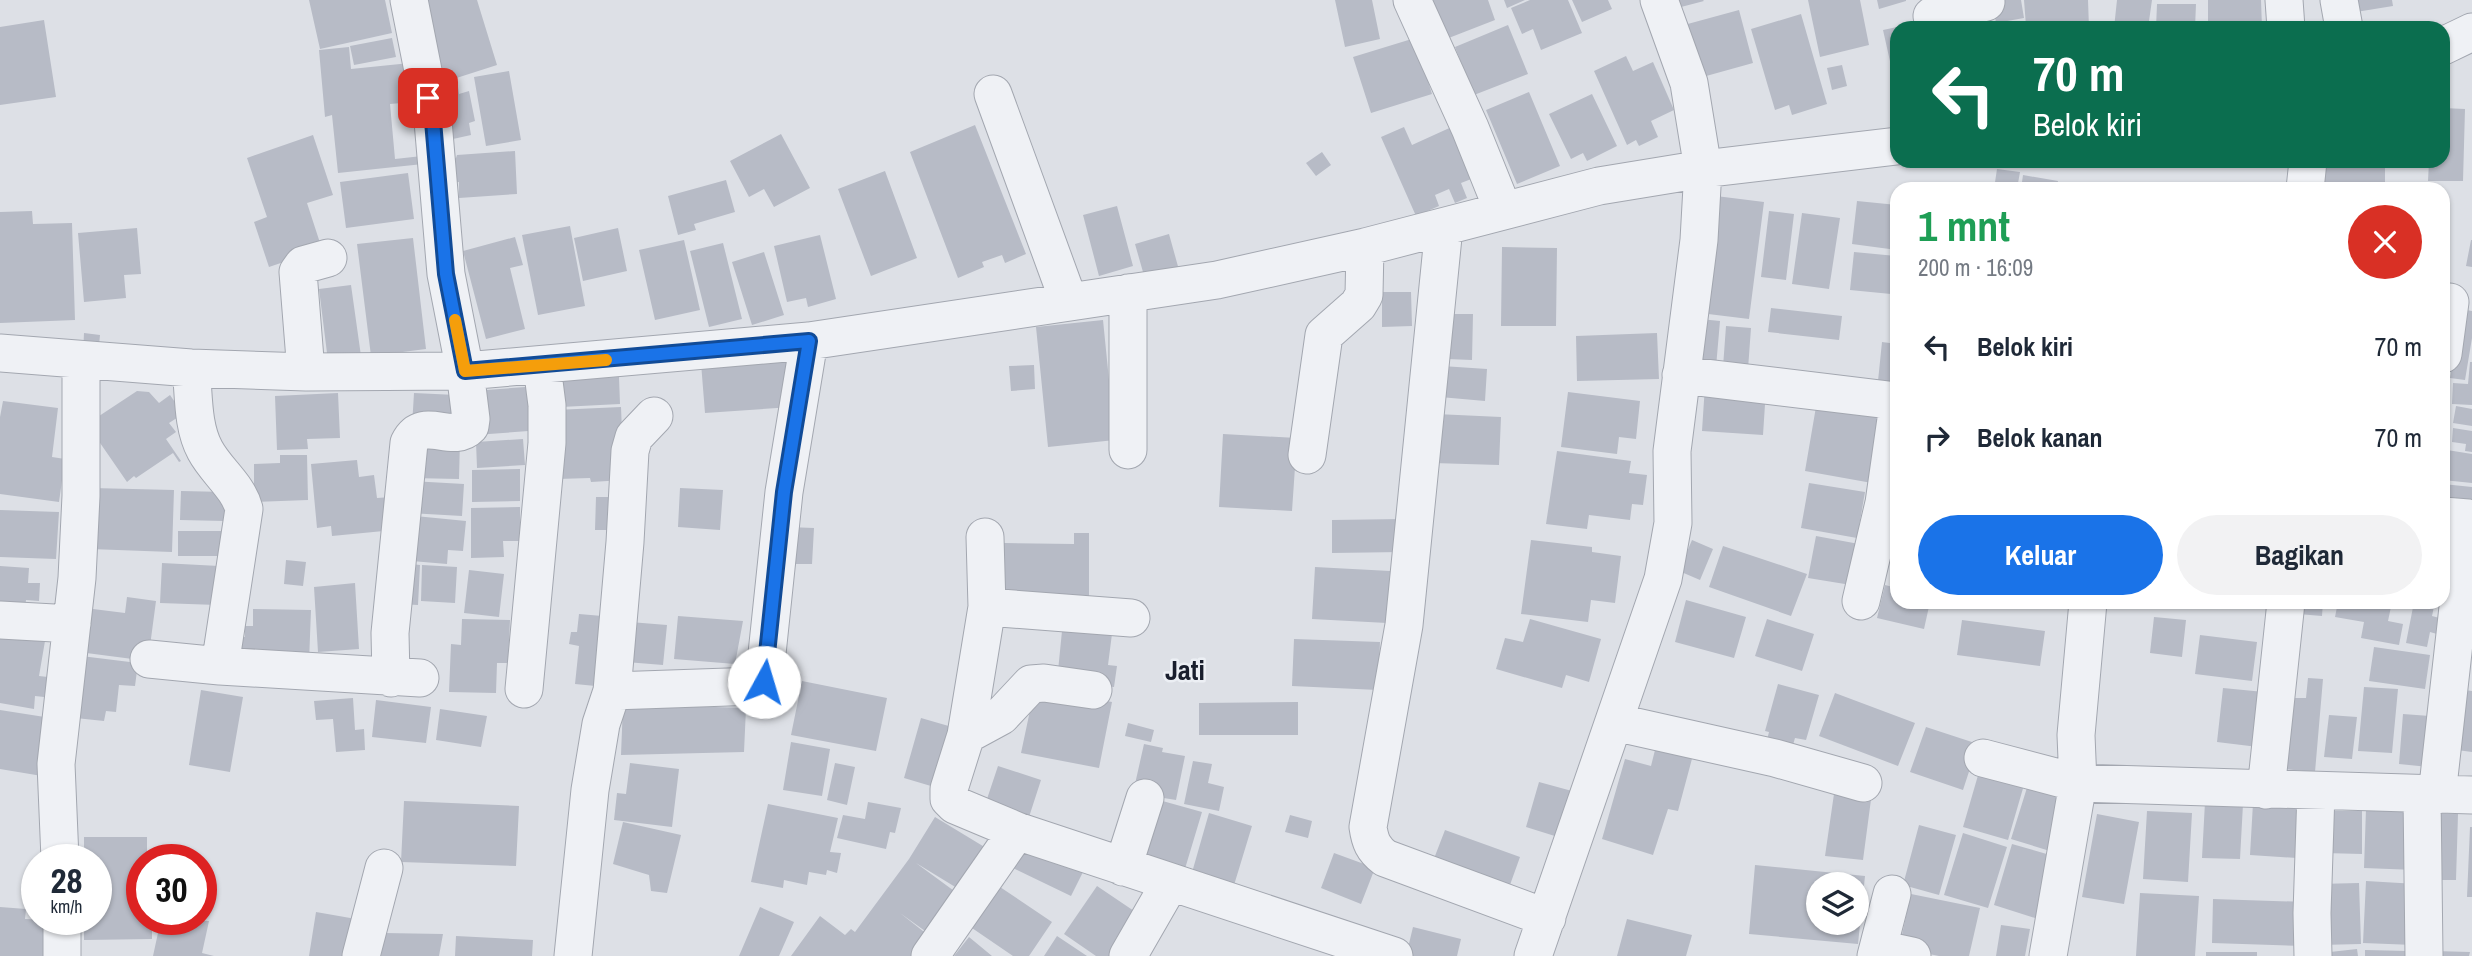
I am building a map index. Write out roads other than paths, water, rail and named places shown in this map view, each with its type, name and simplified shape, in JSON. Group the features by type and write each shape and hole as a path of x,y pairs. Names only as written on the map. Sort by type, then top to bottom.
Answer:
{"street":[{"path":"149,659 405,678 390,634 410,443 415,433 421,430 460,433 470,426 471,419 465,371 446,274 433,121 409,0"},
{"path":"1412,0 1470,128 1503,210"},
{"path":"1533,956 1663,579 1673,523 1672,451 1699,240 1703,169 1689,83 1659,0"},
{"path":"2284,0 2286,21"},
{"path":"2339,0 2343,21"},
{"path":"1932,16 1989,10"},
{"path":"2450,43 2472,32"},
{"path":"993,94 1069,302"},
{"path":"0,353 191,368 306,372 465,371 809,341 1217,280 1365,247 1599,186 1703,169 1890,147"},
{"path":"1444,227 1404,625 1368,827 1370,842 1377,852 1391,861 1547,918"},
{"path":"1307,455 1324,335 1358,305 1364,295 1365,247"},
{"path":"306,372 298,272 303,265 328,258"},
{"path":"1128,293 1128,450"},
{"path":"2450,324 2455,303"},
{"path":"611,691 757,686 764,682 784,492 809,341"},
{"path":"59,844 56,765 72,624 81,496 81,361"},
{"path":"524,690 547,443 547,405 542,366"},
{"path":"191,368 197,431 205,450 241,498 244,509 220,666"},
{"path":"1681,375 1890,400"},
{"path":"573,956 590,790 601,723 611,691 625,542 629,451 634,437 654,416"},
{"path":"1861,601 1884,503 1890,461"},
{"path":"2424,956 2444,795 2461,518"},
{"path":"985,537 987,607 966,735 949,789 949,799 955,805 1017,831 1394,956"},
{"path":"987,607 1132,618"},
{"path":"2048,956 2078,783 2076,736 2087,609"},
{"path":"2266,790 2285,609"},
{"path":"0,620 72,624"},
{"path":"966,735 1001,716 1031,684 1044,682 1093,690"},
{"path":"1614,722 1775,758 1863,783"},
{"path":"1983,758 2078,783 2444,795"},
{"path":"2313,956 2316,792"},
{"path":"1122,867 1145,798"},
{"path":"930,956 1017,831"},
{"path":"360,956 384,868"},
{"path":"1128,956 1170,883"},
{"path":"1889,954 1892,894"},
{"path":"62,935 62,956"}],"district":[{"name":"Jati","path":"1185,670"}]}
